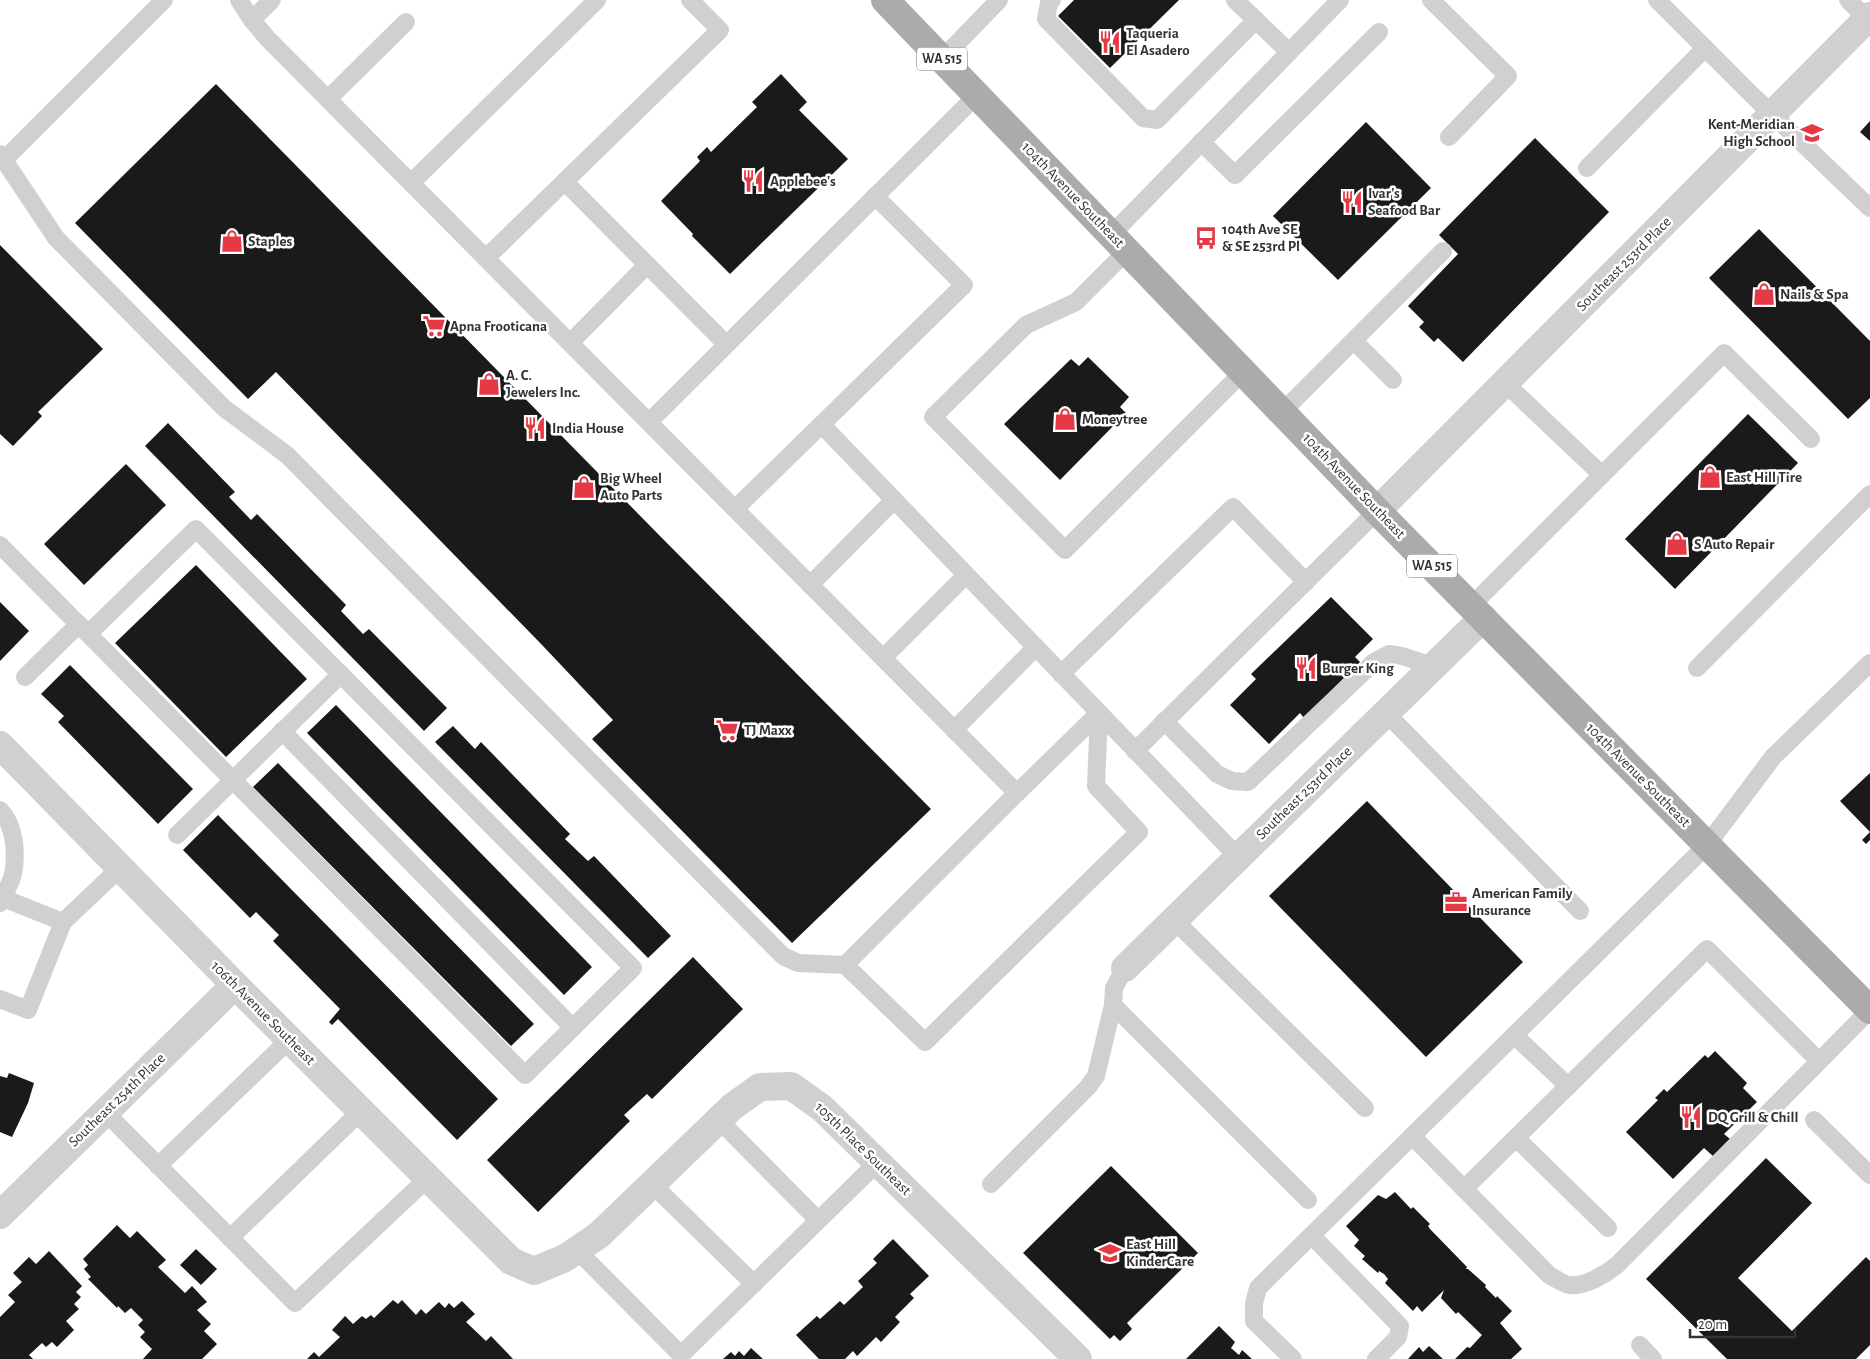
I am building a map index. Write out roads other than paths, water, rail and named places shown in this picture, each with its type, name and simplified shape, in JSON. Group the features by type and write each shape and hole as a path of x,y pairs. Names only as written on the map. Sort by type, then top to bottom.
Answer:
{"main road":[{"name":"104th Avenue Southeast","path":"885,0 1377,512 1870,1010"}],"street":[{"name":"Southeast 253rd Place","path":"1377,512 1772,114 1862,12"},
{"name":"Southeast 253rd Place","path":"1125,968 1433,666 1477,612"},
{"name":"106th Avenue Southeast","path":"0,745 289,1040 511,1261 534,1271"},
{"name":"Southeast 254th Place","path":"0,1215 235,985"},
{"name":"105th Place Southeast","path":"534,1271 564,1258 599,1235 732,1107 760,1087 791,1086 822,1108 1078,1359"}],"lane":[{"path":"164,0 2,156 56,238 224,408 287,455 783,956 798,963 845,964 925,1042 1139,832 1096,786 1099,713"},
{"path":"239,0 252,20 328,99 1017,793"},
{"path":"252,20 272,0"},
{"path":"411,183 597,0"},
{"path":"486,258 720,30 690,0"},
{"path":"942,59 999,0"},
{"path":"1052,0 1049,3 1046,19 1143,118 1157,120 1256,20"},
{"path":"1235,0 1289,52"},
{"path":"1431,0 1508,76 1448,137"},
{"path":"1657,0 1870,208"},
{"path":"1243,372 1065,550 933,417 1026,325 1076,302 1119,243 1201,142 1335,2"},
{"path":"328,99 406,22"},
{"path":"1201,142 1235,175 1379,32"},
{"path":"1587,168 1705,48"},
{"path":"648,422 977,95"},
{"path":"565,182 726,344"},
{"path":"735,509 964,285 875,196"},
{"path":"1282,412 1443,251"},
{"path":"570,343 647,264"},
{"path":"1354,341 1393,380"},
{"path":"1477,612 1602,476 1724,353 1811,439"},
{"path":"1505,383 1602,476"},
{"path":"822,425 1238,857"},
{"path":"1697,668 1870,494"},
{"path":"810,585 894,500"},
{"path":"1061,674 1233,507 1306,582"},
{"path":"1135,750 1377,512"},
{"path":"0,545 83,629 232,780 525,1075 633,968 196,529 83,629 25,677"},
{"path":"883,658 966,575"},
{"path":"954,730 1035,648"},
{"path":"1164,721 1217,774 1232,781 1248,782 1374,662 1389,654 1433,666"},
{"path":"1293,1359 1254,1321 1254,1303 1258,1288 1707,845 1773,757 1870,663"},
{"path":"177,835 341,674"},
{"path":"845,964 1099,713"},
{"path":"1386,713 1580,911"},
{"path":"282,731 573,1028"},
{"path":"0,810 6,816 14,840 13,875 1,900 62,922"},
{"path":"0,999 28,1010 62,922 120,868"},
{"path":"1174,920 1365,1108"},
{"path":"1464,1189 1708,949 1819,1061"},
{"path":"991,1184 1088,1087 1096,1076 1113,1005 1114,988 1125,968"},
{"path":"1113,1005 1308,1200"},
{"path":"1412,1136 1549,1275 1570,1285 1604,1276 1870,1010"},
{"path":"1515,1036 1568,1086"},
{"path":"158,1166 289,1040"},
{"path":"230,1238 361,1111"},
{"path":"104,1112 295,1303 428,1178"},
{"path":"719,1120 818,1220"},
{"path":"1814,1120 1870,1175"},
{"path":"1516,1138 1608,1228"},
{"path":"577,1250 681,1355 878,1162"},
{"path":"652,1184 754,1284"},
{"path":"1312,1236 1400,1326 1398,1336 1376,1359"},
{"path":"1640,1345 1653,1359"}],"place":[{"name":"Taqueria El Asadero","path":"1110,42"},
{"name":"Kent-Meridian High School","path":"1812,133"},
{"name":"Applebee's","path":"753,181"},
{"name":"Ivar's Seafood Bar","path":"1352,202"},
{"name":"104th Ave SE & SE 253rd Pl","path":"1206,238"},
{"name":"Staples","path":"232,241"},
{"name":"Nails & Spa","path":"1764,294"},
{"name":"Apna Frooticana","path":"434,326"},
{"name":"A. C. Jewelers Inc.","path":"489,384"},
{"name":"Moneytree","path":"1065,419"},
{"name":"India House","path":"535,428"},
{"name":"East Hill Tire","path":"1710,477"},
{"name":"Big Wheel Auto Parts","path":"584,487"},
{"name":"S Auto Repair","path":"1677,544"},
{"name":"Burger King","path":"1306,668"},
{"name":"TJ Maxx","path":"727,730"},
{"name":"American Family Insurance","path":"1456,902"},
{"name":"DQ Grill & Chill","path":"1691,1117"},
{"name":"East Hill KinderCare","path":"1110,1253"}]}
